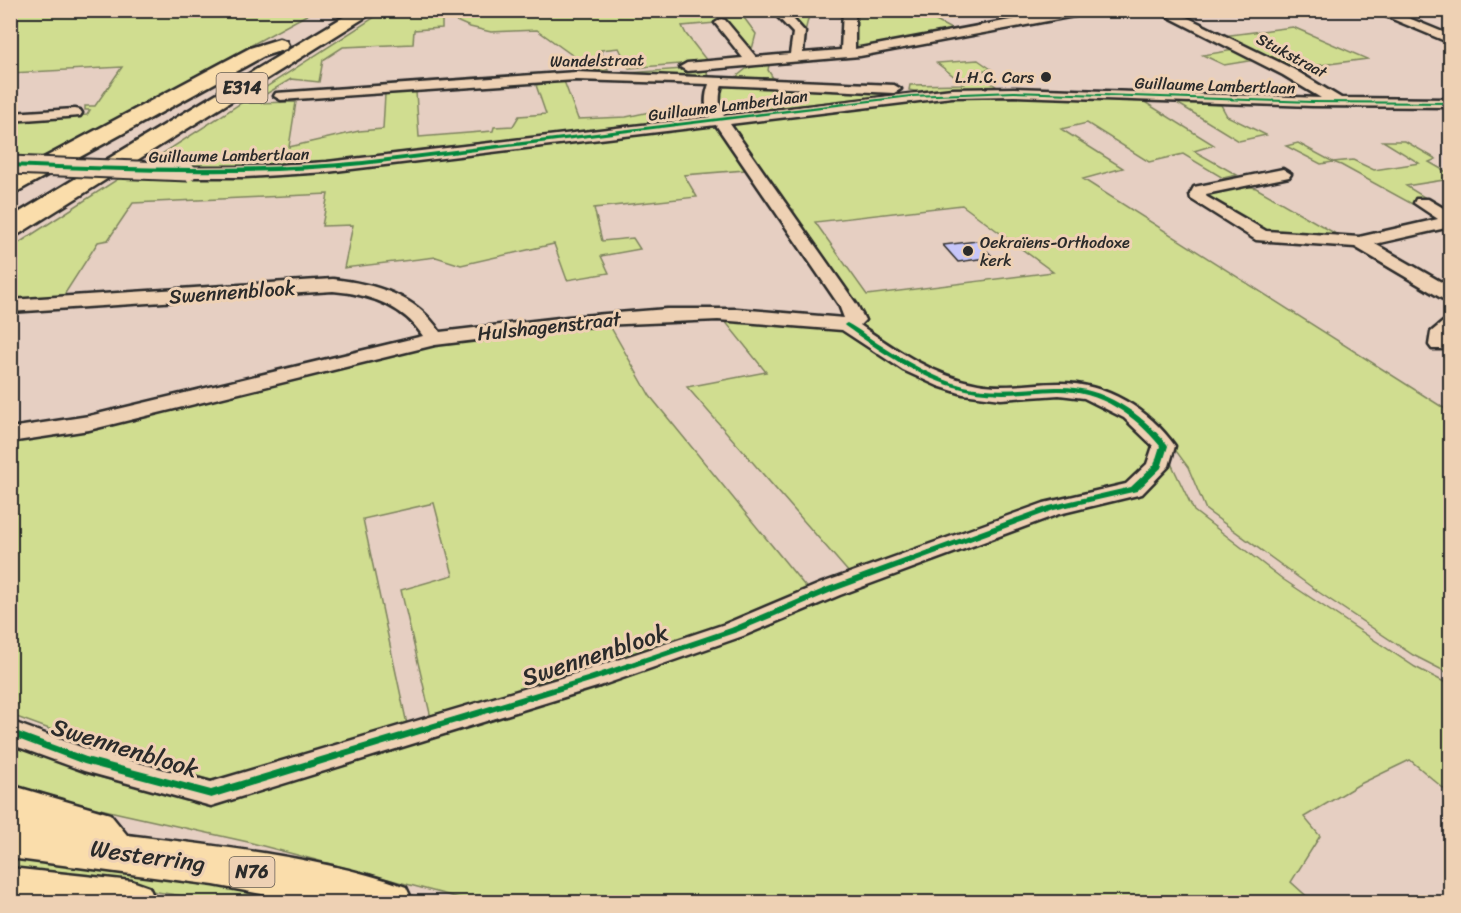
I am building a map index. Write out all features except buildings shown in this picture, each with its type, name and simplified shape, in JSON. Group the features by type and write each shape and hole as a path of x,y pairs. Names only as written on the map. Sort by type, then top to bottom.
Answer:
{"highway":[{"name":"E314","path":"10,202 337,10"},
{"name":"E314","path":"10,229 368,10"},
{"path":"10,186 257,52 279,45"},
{"path":"10,803 72,823 94,827 114,851"},
{"name":"Westerring","path":"10,838 214,865 319,885 389,903"},
{"path":"10,888 132,903"}],"street":[{"path":"849,10 848,50 851,53"},
{"path":"605,76 851,53 927,41 1084,10"},
{"name":"Stukstraat","path":"1161,10 1288,72 1339,103"},
{"path":"1377,10 1450,39"},
{"path":"780,12 799,32 792,58"},
{"path":"721,23 752,62"},
{"path":"789,83 776,76 772,69 776,63 792,58"},
{"path":"717,80 732,75 752,62"},
{"path":"717,80 710,72 718,65"},
{"name":"Wandelstraat","path":"282,96 605,76 889,88 911,96"},
{"path":"717,80 713,92 714,112 848,305 855,320 847,325"},
{"name":"Guillaume Lambertlaan","path":"10,165 188,172 245,172 327,167 911,96 1014,92 1339,103 1450,103"},
{"path":"10,117 75,113"},
{"path":"1283,174 1200,190 1199,199 1262,236 1359,242 1450,220"},
{"path":"1422,203 1450,220"},
{"path":"1359,242 1450,295"},
{"name":"Swennenblook","path":"10,306 341,286 357,287 380,294 412,310 428,326 435,339"},
{"name":"Hulshagenstraat","path":"10,435 89,423 435,339 580,321 702,314 847,325"},
{"name":"Swennenblook","path":"10,732 84,760 211,794 612,672 734,630 831,588 1052,508 1134,489 1158,466 1164,446 1152,429 1132,412 1100,398 1062,388 1012,393 982,392 941,381 875,345 847,325"},
{"path":"1439,345 1441,332 1450,326"}],"green space":[{"path":"10,11 314,11 66,146 33,161 11,160 11,119 87,115 90,110 85,110 85,106 95,106 122,67 11,73"},
{"path":"384,11 785,11 742,15 756,34 751,53 732,28 729,28 727,22 682,26 707,61 744,57 745,59 629,68 619,48 601,50 608,70 586,71 583,63 537,30 491,32 454,20 442,20 442,28 414,30 413,44 343,47 323,60 319,82 291,79 251,103 296,102 289,147 359,131 383,129 385,94 416,92 419,137 493,131 494,127 513,126 519,116 546,114 536,85 564,81 578,119 626,117 654,111 657,117 704,112 703,117 290,165 190,168 145,165"},
{"path":"785,11 810,11 804,36"},
{"path":"852,11 917,11 955,31 861,50 853,49"},
{"path":"1293,27 1367,59 1290,69 1223,36"},
{"path":"1234,50 1255,60 1224,65 1203,55"},
{"path":"978,60 991,69 975,72 997,87 919,92 909,90 910,85 964,84 937,63"},
{"path":"765,63 769,65 768,70 773,78 736,77 746,69"},
{"path":"710,67 708,77 628,73"},
{"path":"731,84 890,92 891,95 723,114 720,88"},
{"path":"1009,95 1143,101 1214,145 1194,151 1237,175 1223,178 1183,154 1149,162 1087,123 1061,129 1123,168 1083,179 1450,412 1450,674 1413,655 1317,591 1206,510 1188,467 1165,436 1086,389 986,388 948,379 857,326 865,316 793,216 794,210 787,206 731,124 739,121 951,97","holes":["962,205 1053,272 867,295 815,222"]},
{"path":"1177,103 1221,105 1227,116 1266,135 1239,141"},
{"path":"708,124 717,128 745,170 684,175 697,197 594,208 602,241 633,238 640,249 601,256 609,273 567,280 554,244 461,265 436,257 344,268 353,225 322,226 328,194 133,203 108,240 98,242 62,298 11,303 11,248 124,175 232,177 296,174"},
{"path":"1383,141 1405,141 1436,159 1429,162 1450,174 1450,179 1406,186 1429,200 1412,204 1333,162 1353,160 1374,170 1419,163"},
{"path":"1298,143 1333,162 1321,164 1286,146"},
{"path":"1242,185 1256,188 1343,238 1268,232 1210,201 1207,195 1213,191"},
{"path":"724,320 850,330 938,384 1074,394 1124,413 1170,461 1194,511 1284,580 1415,667 1450,685 1450,794 1410,760 1358,785 1304,817 1320,836 1291,882 1313,902 474,902 248,842 91,807 11,784 11,741 95,776 204,804 218,782 115,753 11,715 10,441 95,430 271,383 457,339 610,326 650,396 809,591 850,574 687,387 766,372","holes":["434,503 453,575 401,590 432,722 408,729 363,519"]},
{"path":"11,851 269,890 322,902 218,902 103,883 11,872"}],"cycle path":[{"path":"10,165 187,171 319,167 911,96 1014,92 1312,102 1450,103"},
{"path":"10,732 84,760 211,794 590,679 734,630 831,589 1052,508 1134,489 1158,466 1164,446 1132,414 1104,398 1089,393 1059,389 1001,393 981,391 945,382 910,366 847,325"}],"place":[{"name":"L.H.C. Cars","path":"1046,77"},
{"name":"Oekraïens-Orthodoxe kerk","path":"968,251"}]}
